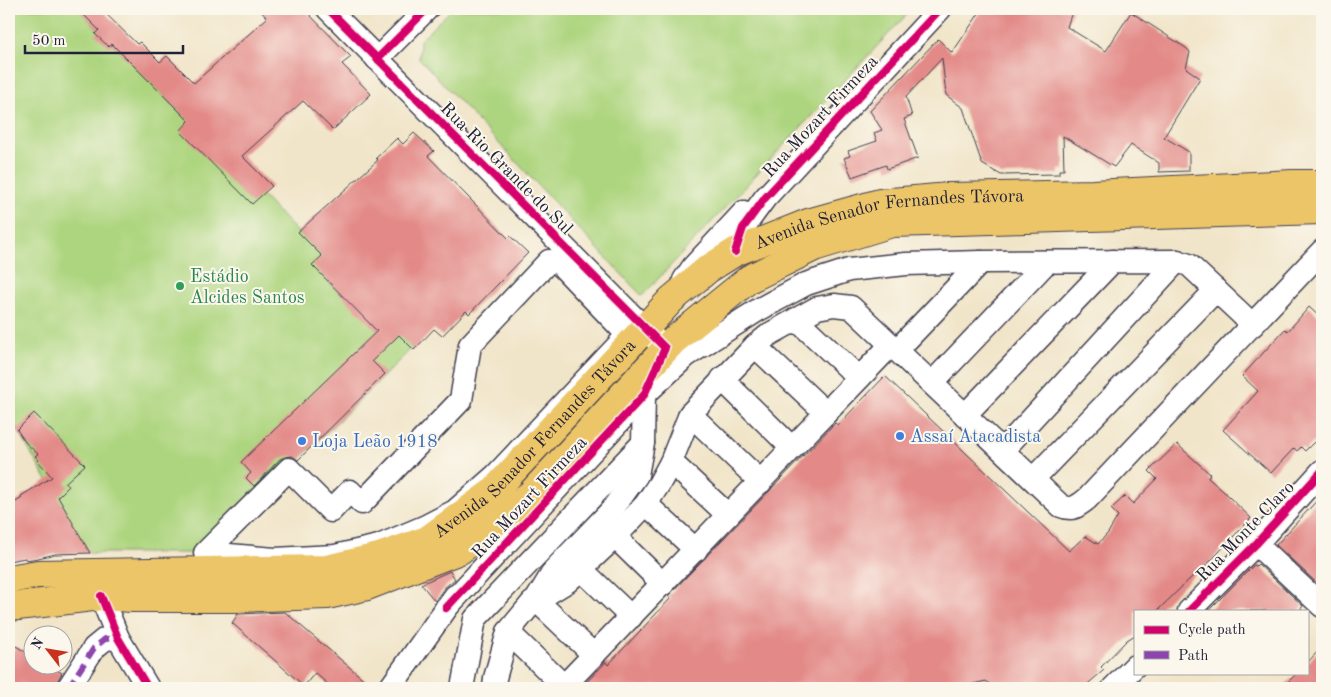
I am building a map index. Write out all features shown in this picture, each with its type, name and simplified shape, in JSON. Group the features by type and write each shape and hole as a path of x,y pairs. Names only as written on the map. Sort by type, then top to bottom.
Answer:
{"main road":[{"name":"Avenida Senador Fernandes Távora","path":"9,580 38,574 327,569 378,557 427,540 493,492 671,300 708,269 736,252 808,223 880,203 949,197 1093,194 1322,184"},
{"name":"Avenida Senador Fernandes Távora","path":"9,607 101,596 132,598 226,598 327,595 367,586 460,550 531,494 749,278 814,247 892,223 1322,210"}],"street":[{"name":"Rua Rio Grande do Sul","path":"328,9 672,355"},
{"path":"377,58 427,9"},
{"name":"Rua Mozart Firmeza","path":"736,252 738,239 747,221 784,177 940,9"},
{"name":"Rua Mozart Firmeza","path":"671,300 693,267 741,214 784,177"},
{"path":"536,600 568,580 581,569 646,504 671,462 690,414 722,380 755,346 770,334 817,308 834,305 852,307 1061,506 1068,509 1077,508 1322,251"},
{"path":"966,415 1113,261"},
{"path":"672,355 686,356 758,310 806,284 827,276 866,267 981,262 1177,261 1189,264 1253,325"},
{"path":"1003,450 1177,261"},
{"path":"549,262 558,262 623,330 624,339 495,476 457,509 424,528 379,546 334,556 285,558 205,553 289,469 331,511 350,491 362,503 461,400 470,345 549,262"},
{"path":"508,632 563,687 859,378 894,347 981,262"},
{"path":"932,383 1047,262"},
{"path":"1033,479 1216,290"},
{"path":"796,319 859,378"},
{"path":"755,346 826,412"},
{"name":"Rua Mozart Firmeza","path":"446,608 644,395 672,355"},
{"path":"722,380 792,448"},
{"path":"494,688 508,632 536,600 555,569 611,511 637,475 643,442 644,395"},
{"path":"690,414 761,482"},
{"path":"462,688 475,619 643,442"},
{"path":"671,462 728,515"},
{"name":"Rua Monte Claro","path":"1190,610 1256,544 1322,472"},
{"path":"646,504 696,550"},
{"path":"615,537 663,584"},
{"path":"1256,544 1322,606"},
{"name":"Rua Mozart Firmeza","path":"390,688 462,586 468,573 465,558 460,550"},
{"path":"581,569 631,617"},
{"path":"101,596 118,638 148,688"},
{"path":"536,600 594,654"},
{"path":"446,608 475,619"},
{"path":"68,688 94,648 105,639 118,638"},
{"path":"1113,688 1134,667"}],"green space":[{"name":"Estádio Alcides Santos","path":"9,9 78,9 412,348 205,553 89,553 9,415"},
{"path":"452,9 912,9 642,296 419,58 420,40"}],"building":[{"path":"78,9 102,10 137,44 140,42 160,62 167,56 194,83 267,18 259,9 304,9 351,57 342,64 371,94 333,130 303,101 242,156 272,186 252,204 180,131 189,121 112,44 109,47 95,34 99,30"},
{"path":"982,9 1073,9 1067,27 1106,51 1131,12 1186,48 1190,52 1186,68 1200,78 1164,137 1189,152 1189,171 1159,172 1159,163 1131,145 1114,167 1063,136 1064,170 1059,170 1059,174 1001,175 982,164 963,108 946,95 942,58 906,97 912,116 904,119 918,158 887,169 886,165 852,177 844,158 850,156 848,151 877,141 874,133 882,130 870,111 938,39 952,53"},
{"path":"414,133 434,151 428,156 508,238 510,236 528,253 469,314 466,311 442,336 434,329 414,350 399,335 372,361 385,374 298,460 292,456 280,459 254,486 246,478 251,473 241,462 377,331 312,265 322,256 298,232 378,160 376,158 397,138 403,144"},
{"path":"1309,307 1322,319 1322,449 1314,442 1305,451 1301,447 1297,451 1294,448 1271,473 1223,430 1258,391 1242,376 1285,329 1288,331"},
{"path":"885,376 1069,551 1085,536 1098,544 1108,533 1118,516 1111,509 1125,496 1133,504 1157,479 1149,471 1177,444 1210,474 1208,478 1251,518 1201,571 1199,570 1158,610 1134,610 1134,636 1127,640 1101,667 1104,670 1083,688 994,688 986,681 956,688 581,688 606,662 608,665 671,598 668,596 835,423 838,425"},
{"path":"34,413 85,465 65,483 69,486 58,497 90,553 56,554 26,560 25,558 9,561 9,506 22,498 21,496 52,477 38,461 35,456 38,454 26,443 17,430"},
{"path":"1322,495 1322,586 1321,587 1276,545"},
{"path":"1258,564 1303,606 1300,610 1209,610 1254,565"},
{"path":"450,571 455,579 444,588 435,601 421,584"},
{"path":"285,612 374,688 332,688 315,673 304,686 232,623 238,614"},
{"path":"16,646 22,650 22,674 61,674 55,688 9,688 9,658"},
{"path":"1322,647 1322,688 1282,688 1296,674 1308,674 1308,662"}],"marked path":[{"path":"68,688 94,648 105,639 118,638"}],"cycle path":[{"path":"328,9 665,348 644,395 446,608"},
{"path":"377,59 427,9"},
{"path":"735,252 743,228 765,198 940,9"},
{"path":"1190,610 1256,544 1322,471"},
{"path":"101,596 118,638 148,688"}],"place":[{"name":"Estádio Alcides Santos","path":"180,286"},
{"name":"Assaí Atacadista","path":"900,436"},
{"name":"Loja Leão 1918","path":"302,441"}]}
